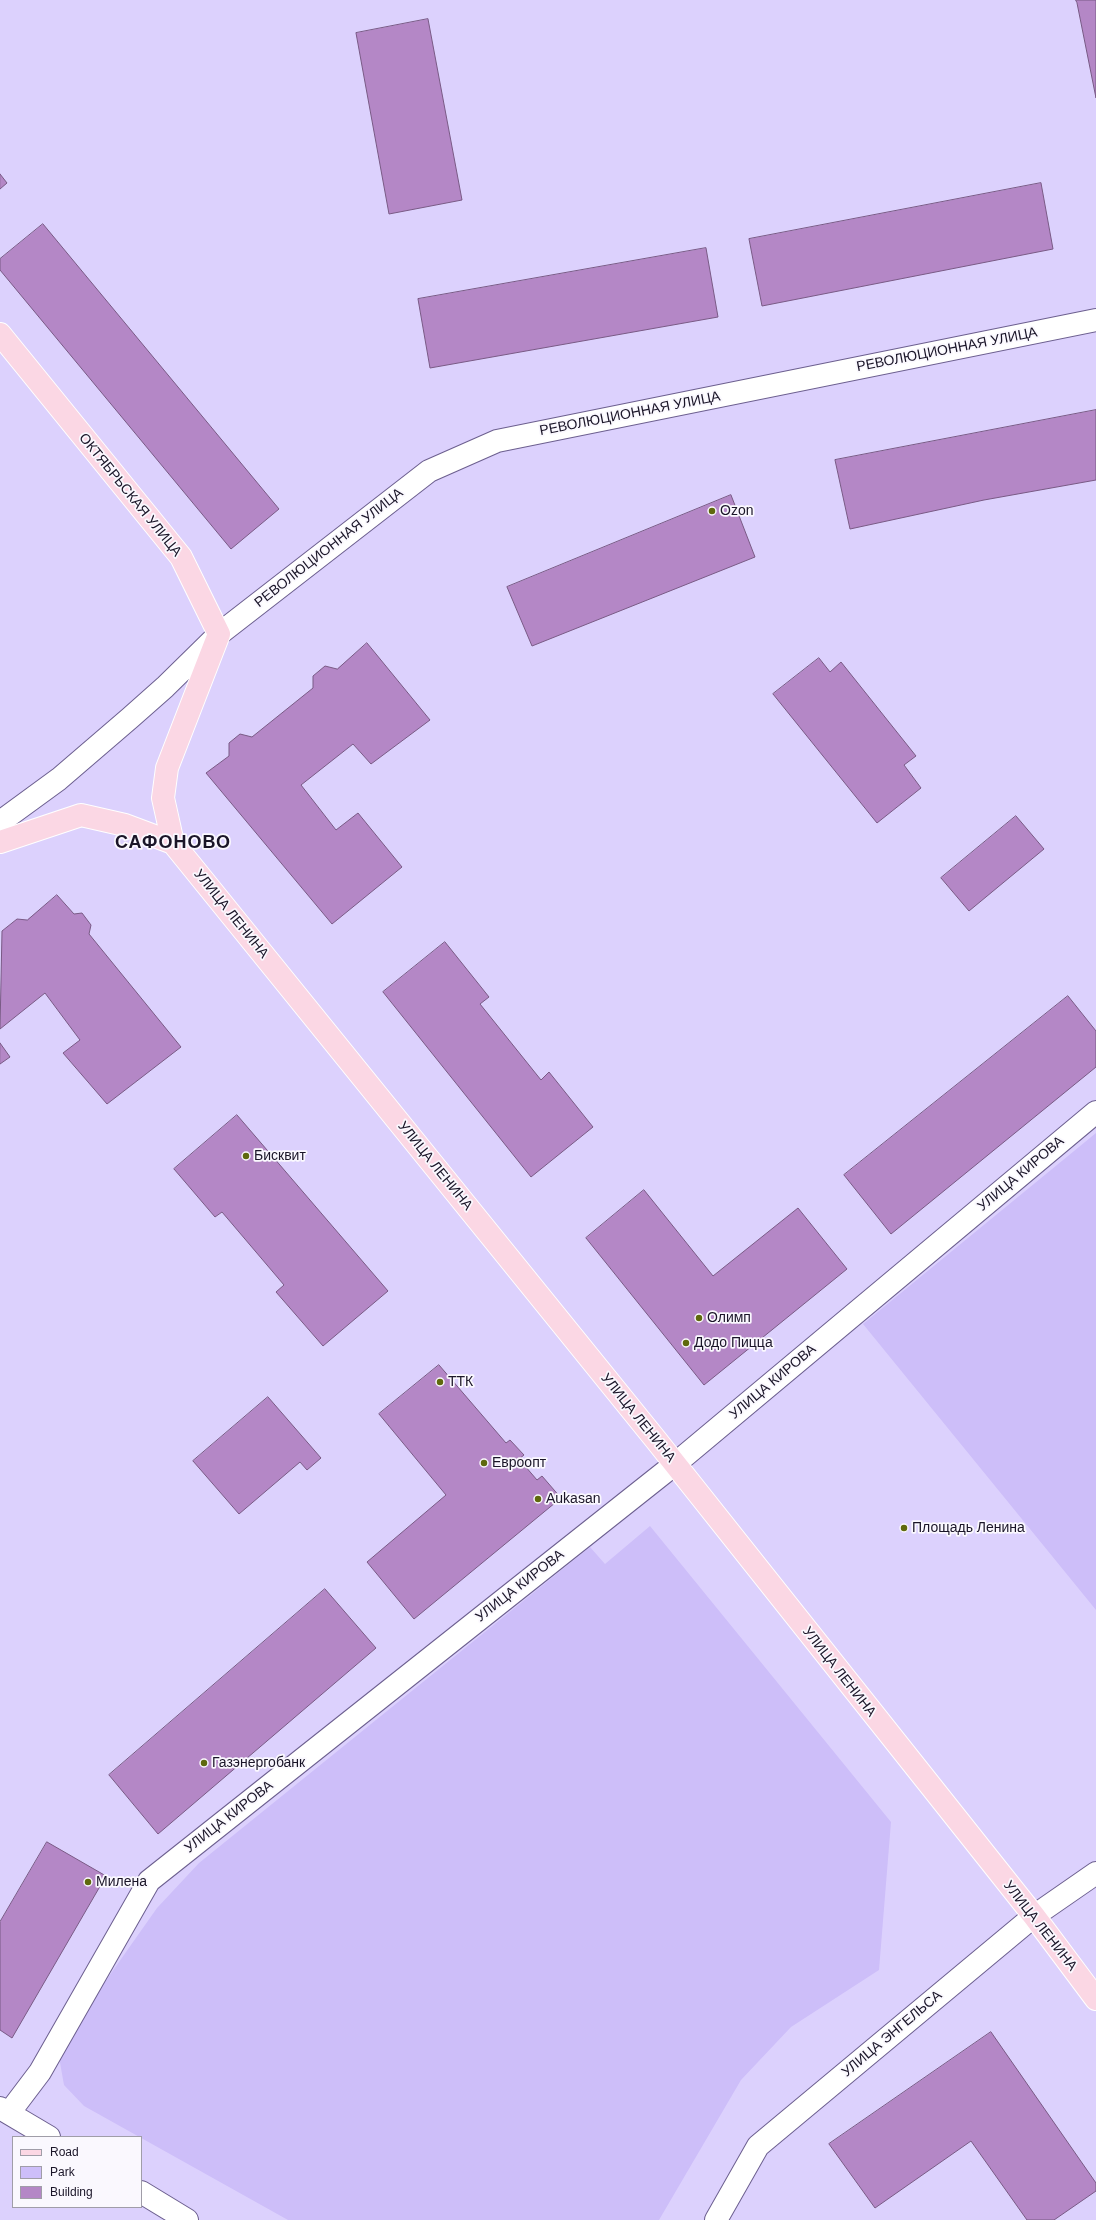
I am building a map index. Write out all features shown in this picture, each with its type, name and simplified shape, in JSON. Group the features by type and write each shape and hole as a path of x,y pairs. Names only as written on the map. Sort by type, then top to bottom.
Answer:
{"main road":[{"name":"ОКТЯБРЬСКАЯ УЛИЦА","path":"0,334 181,557 219,634"},
{"path":"173,843 163,798 167,768 219,634"},
{"path":"0,842 81,815 125,825 173,843"},
{"name":"УЛИЦА ЛЕНИНА","path":"173,843 675,1464 1034,1916 1096,1999"}],"street":[{"name":"РЕВОЛЮЦИОННАЯ УЛИЦА","path":"0,822 59,779 165,688 219,634 429,471 497,441 1096,320"},
{"name":"УЛИЦА КИРОВА","path":"5,2110 40,2072 149,1881 675,1464 1096,1112"},
{"name":"УЛИЦА ЭНГЕЛЬСА","path":"716,2220 758,2146 1034,1916 1096,1873"},
{"path":"5,2110 47,2136"},
{"path":"142,2193 187,2220"}],"green space":[{"path":"1096,1133 1096,1610 863,1324"},
{"path":"650,1526 891,1822 879,1970 791,2027 741,2080 659,2220 288,2220 142,2138 142,2136 138,2136 84,2106 64,2085 59,2057 69,2033 157,1908 199,1863 590,1547 605,1564"}],"building":[{"path":"1076,0 1096,0 1096,98 1077,3"},
{"path":"428,19 462,200 389,214 356,33"},
{"path":"0,174 7,183 0,189"},
{"path":"1041,183 1053,249 762,306 749,239"},
{"path":"43,224 279,509 231,549 0,270 0,259"},
{"path":"706,248 718,317 430,368 418,299"},
{"path":"1096,410 1096,480 984,500 850,529 835,460"},
{"path":"731,495 755,557 532,646 507,587"},
{"path":"367,643 430,720 371,764 353,744 301,785 336,830 358,813 402,867 332,924 206,773 229,756 229,743 240,734 252,737 313,688 313,676 325,666 337,669"},
{"path":"819,658 830,672 841,662 916,756 904,765 921,788 877,823 773,694"},
{"path":"1016,816 1044,849 969,911 941,878"},
{"path":"57,895 74,914 82,913 91,925 89,934 181,1047 107,1104 63,1053 80,1040 45,993 0,1029 2,931 17,919 27,920"},
{"path":"445,942 489,997 480,1004 541,1080 549,1072 593,1127 531,1177 383,992"},
{"path":"1068,996 1096,1031 1096,1067 891,1234 844,1175"},
{"path":"0,1043 10,1057 0,1064"},
{"path":"237,1115 388,1291 323,1346 276,1292 284,1285 222,1212 215,1217 174,1169"},
{"path":"644,1190 713,1276 798,1208 847,1269 704,1385 586,1238"},
{"path":"439,1365 506,1443 510,1440 524,1455 519,1459 537,1480 542,1476 561,1498 414,1619 367,1562 446,1495 379,1414"},
{"path":"268,1397 321,1458 307,1470 300,1462 239,1514 193,1461"},
{"path":"325,1589 376,1648 158,1834 109,1775"},
{"path":"47,1842 106,1876 12,2038 0,2030 0,1922"},
{"path":"991,2032 1096,2183 1096,2191 1054,2220 1027,2220 971,2141 875,2208 829,2144"}],"place":[{"name":"Ozon","path":"712,511"},
{"name":"Бисквит","path":"246,1156"},
{"name":"Олимп","path":"699,1318"},
{"name":"Додо Пицца","path":"686,1343"},
{"name":"ТТК","path":"440,1382"},
{"name":"Евроопт","path":"484,1463"},
{"name":"Aukasan","path":"538,1499"},
{"name":"Площадь Ленина","path":"904,1528"},
{"name":"Газэнергобанк","path":"204,1763"},
{"name":"Милена","path":"88,1882"}],"district":[{"name":"САФОНОВО","path":"173,843"}]}
